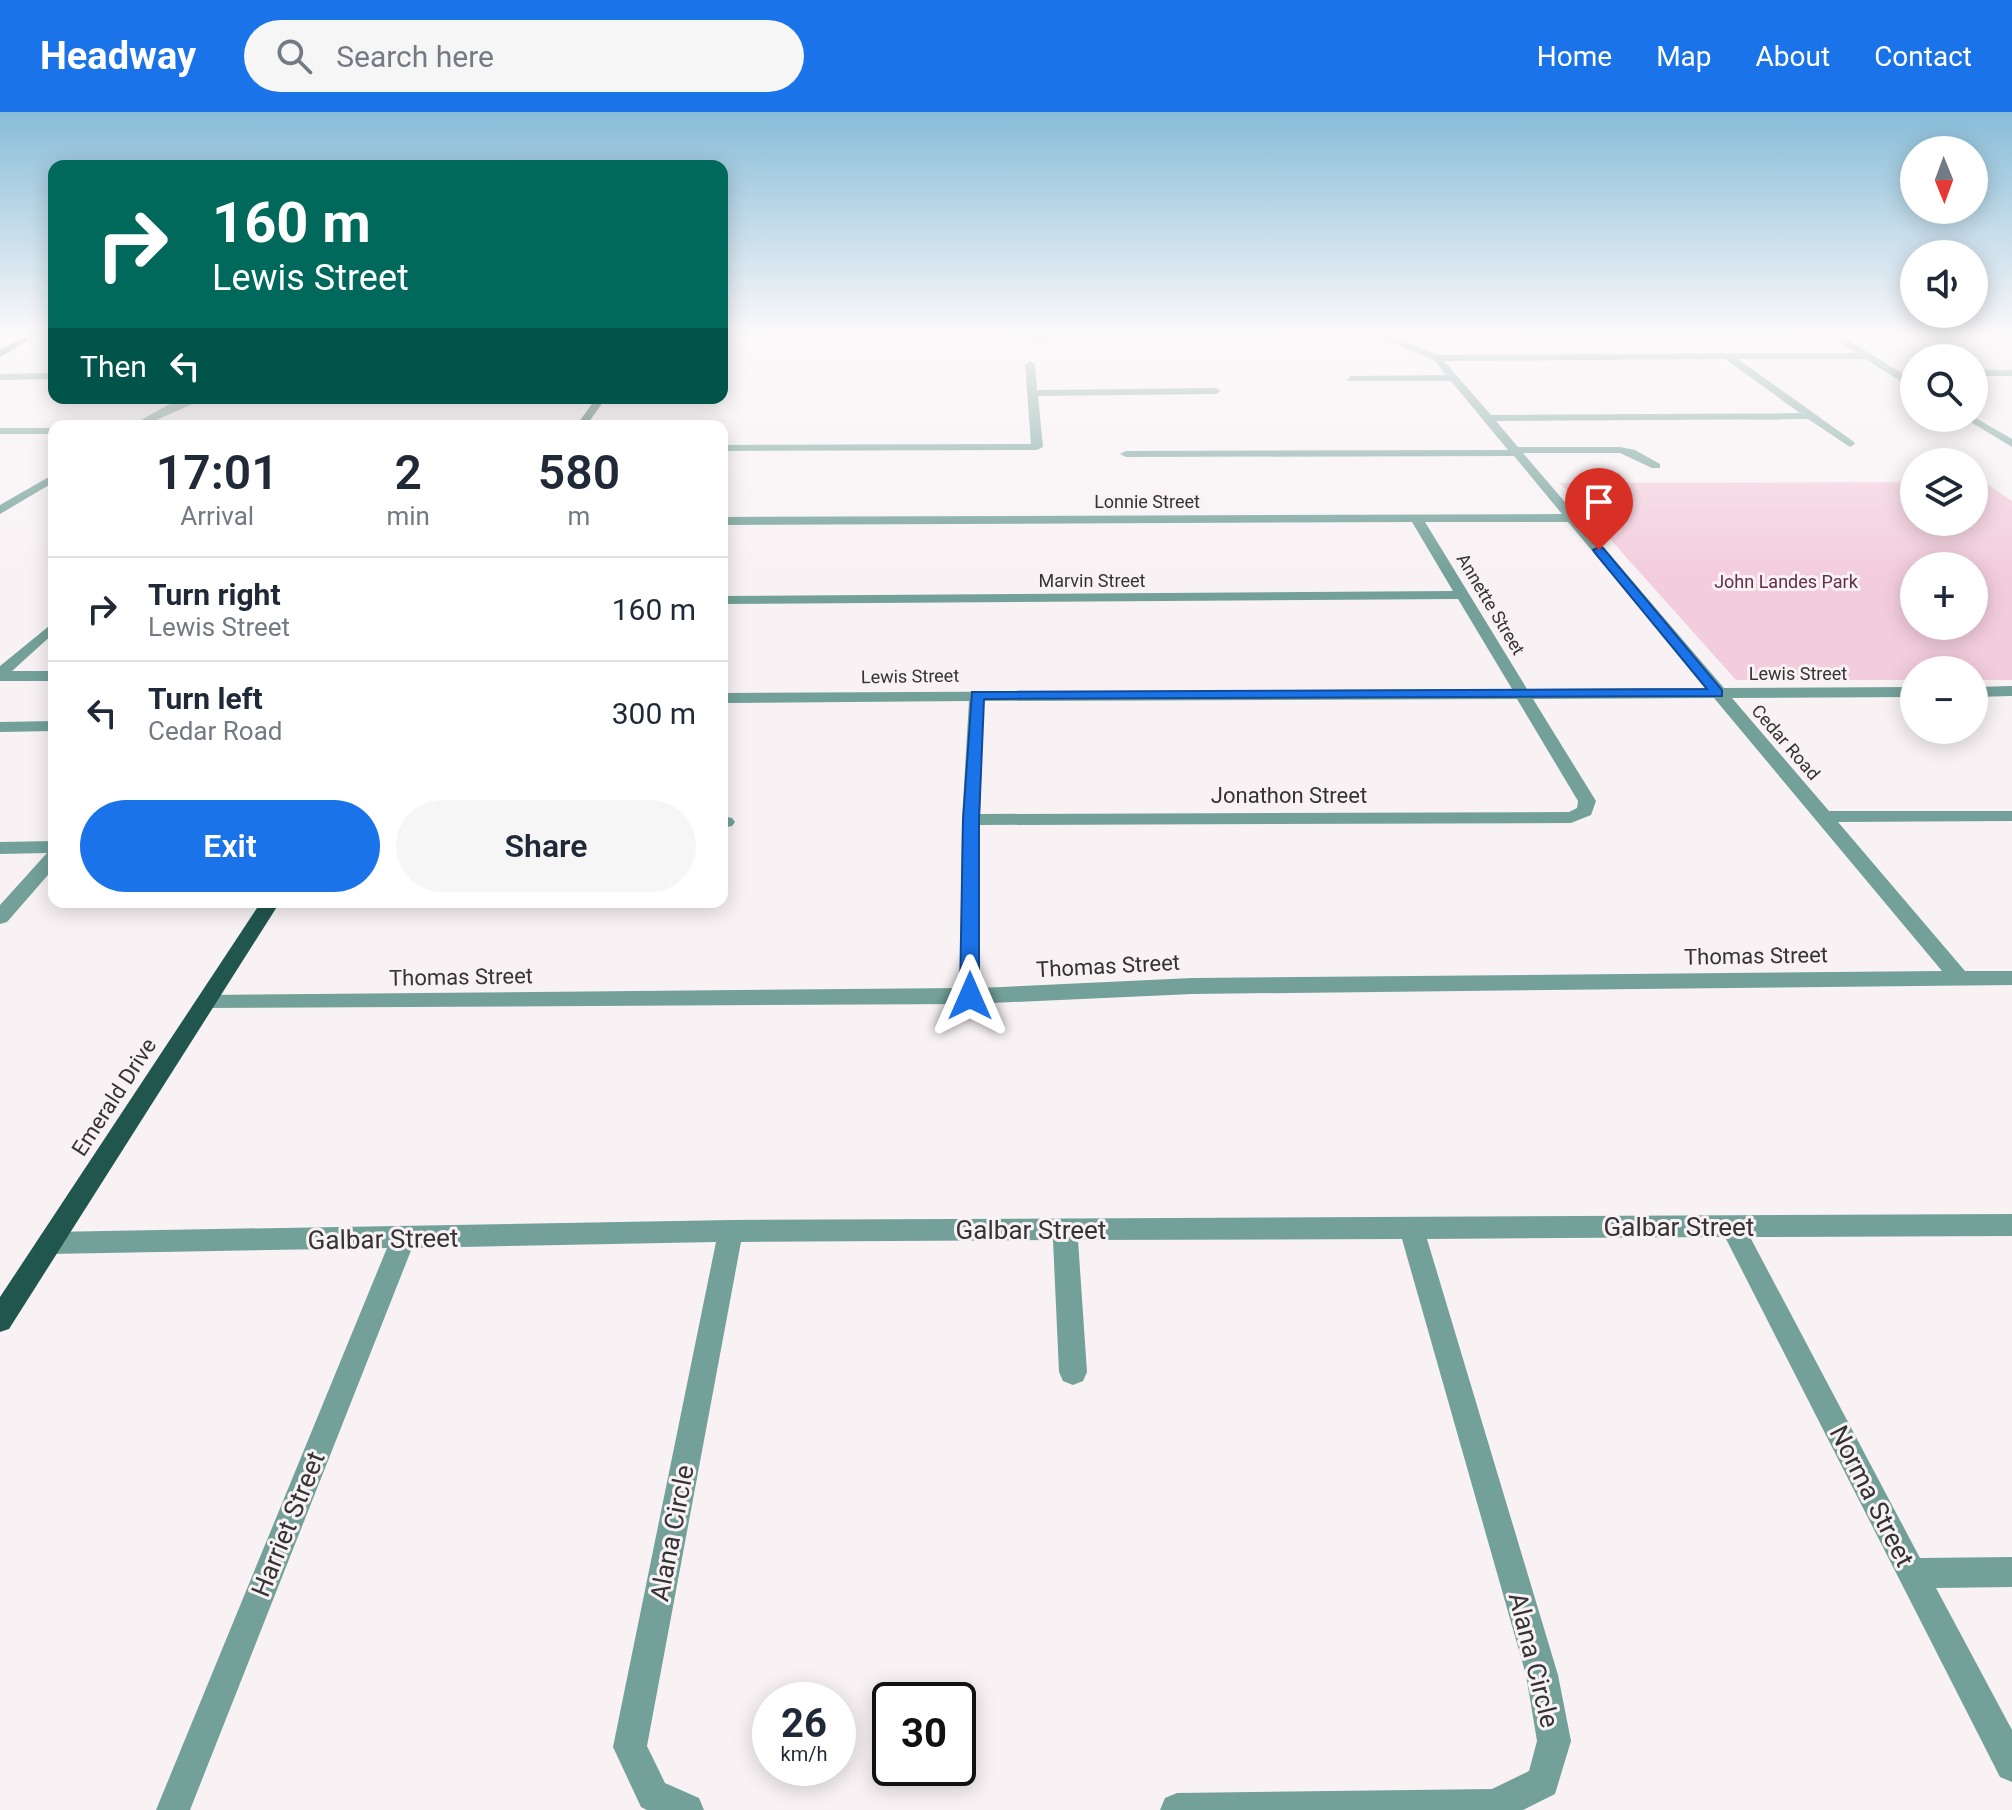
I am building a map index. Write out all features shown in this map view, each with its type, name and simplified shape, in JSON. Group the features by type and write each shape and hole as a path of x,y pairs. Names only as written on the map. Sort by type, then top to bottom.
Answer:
{"main road":[{"name":"Emerald Drive","path":"0,1320 267,908"}],"street":[{"path":"728,448 1037,447 1036,415"},
{"name":"Cedar Road","path":"1485,415 1959,978"},
{"path":"1487,418 1811,416 1850,444"},
{"path":"1988,429 2012,444"},
{"path":"0,431 48,431"},
{"path":"1126,454 1620,450 1631,452 1656,466"},
{"path":"0,510 48,481"},
{"name":"Annette Street","path":"1416,518 1582,793"},
{"name":"Lonnie Street","path":"728,521 1572,518"},
{"name":"Marvin Street","path":"728,600 1462,595"},
{"path":"0,675 48,631"},
{"path":"0,675 48,676"},
{"path":"1988,692 2012,691"},
{"name":"Lewis Street","path":"728,698 1900,692"},
{"path":"970,996 971,820 977,695"},
{"path":"0,727 48,726"},
{"name":"Jonathon Street","path":"971,820 1571,817 1585,811 1587,801 1582,793"},
{"path":"1823,817 2012,816"},
{"path":"0,848 48,847"},
{"path":"0,917 48,864"},
{"name":"Thomas Street","path":"206,1003 970,996 1192,986 2012,978"},
{"name":"Galbar Street","path":"50,1243 731,1231 2012,1225"},
{"name":"Alana Circle","path":"1177,1810 1494,1806 1543,1782 1554,1741 1542,1675 1411,1227"},
{"name":"Norma Street","path":"1732,1227 2012,1765"},
{"name":"Alana Circle","path":"687,1810 653,1795 630,1747 731,1231"},
{"path":"1065,1231 1073,1372"},
{"name":"Harriet Street","path":"173,1810 403,1239"},
{"path":"1911,1573 2012,1572"}],"green space":[{"name":"John Landes Park","path":"1900,482 1900,536 1988,536 1988,484 2012,501 2012,680 1988,680 1988,656 1900,656 1900,680 1736,680 1560,483"}],"route":[{"path":"970,996 971,820 977,695 1717,693 1599,550"}]}
